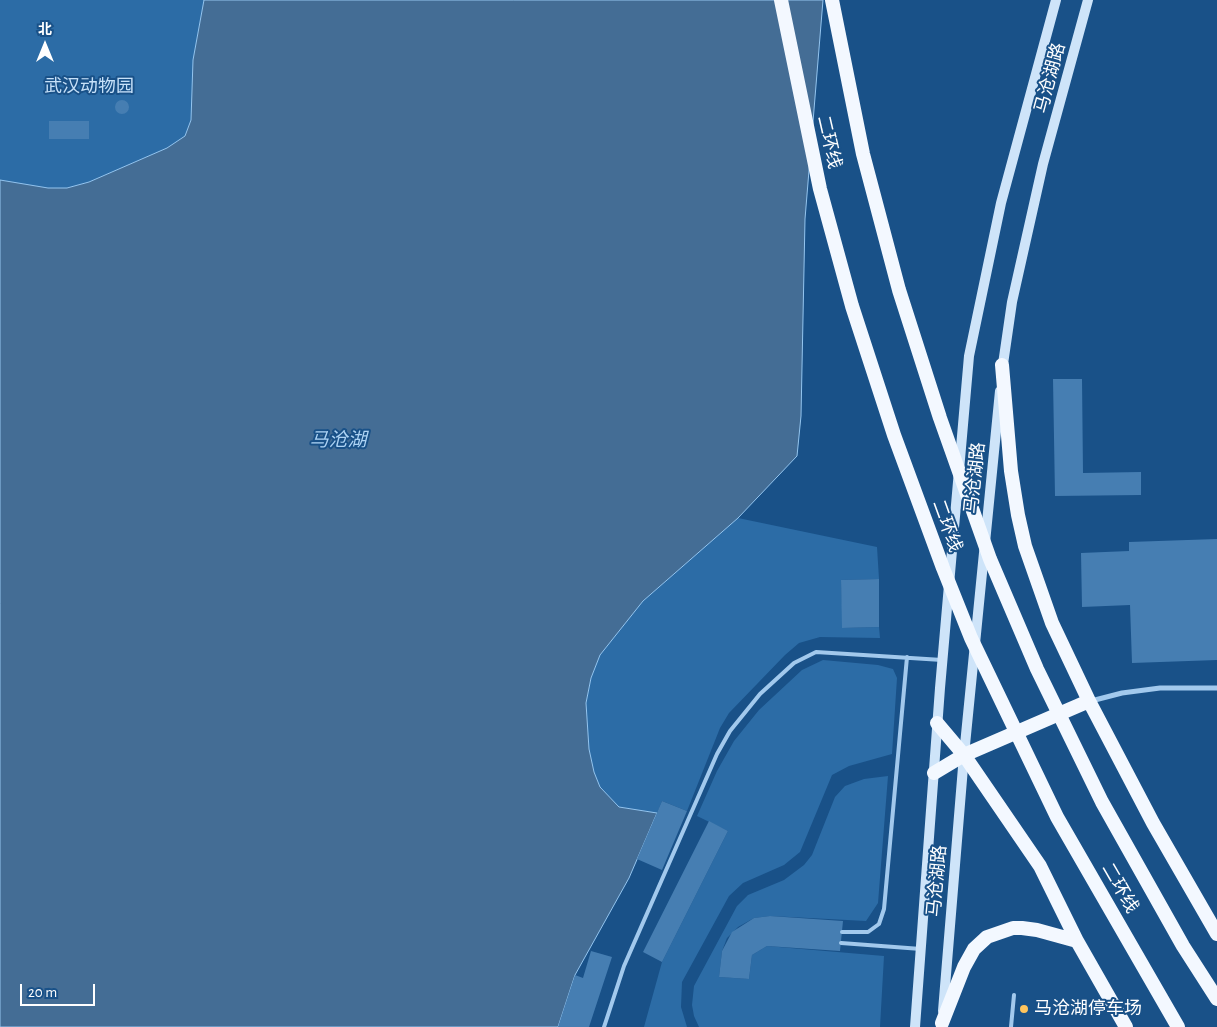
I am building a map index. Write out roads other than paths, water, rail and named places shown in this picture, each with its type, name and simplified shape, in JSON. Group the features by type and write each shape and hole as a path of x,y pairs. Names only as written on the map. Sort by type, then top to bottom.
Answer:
{"highway":[{"name":"二环线","path":"781,0 820,189 852,306 894,434 943,568 971,638 1058,817 1178,1027"},
{"name":"二环线","path":"832,0 863,154 899,290 940,418 990,559 1037,669 1102,802 1182,946 1217,1000"},
{"path":"1002,365 1010,471 1025,546 1052,623 1088,701 1153,823 1217,934"},
{"path":"934,773 964,755 1088,701"},
{"path":"937,724 964,755 1040,866 1077,941 1126,1027"},
{"path":"942,1025 964,967 974,949 987,937 1013,928 1022,928 1037,930 1077,941"}],"main road":[{"name":"马沧湖路","path":"915,1027 942,660 969,356 976,314 1001,203 1056,0"},
{"name":"马沧湖路","path":"942,1025 964,755 1002,365 1012,302 1043,164 1088,0"}],"street":[{"path":"1088,701 1122,693 1160,688 1217,688"}],"lane":[{"path":"604,1027 624,966 707,777 722,746 746,710 778,676 794,663 816,652 942,660"},
{"path":"842,932 862,933 874,928 879,924 884,909 907,658"},
{"path":"841,944 920,949"},
{"path":"1011,1027 1014,995"}],"water":[{"name":"马沧湖","path":"204,0 823,0 805,219 801,416 797,456 738,518 643,601 600,655 591,678 586,703 589,749 594,772 600,787 619,807 657,813 629,878 575,975 558,1027 0,1027 0,180 48,188 67,188 89,182 167,148 185,136 191,120 193,60"}],"place":[{"name":"马沧湖停车场","path":"1024,1009"}],"park label":[{"name":"武汉动物园","path":"89,87"}]}
